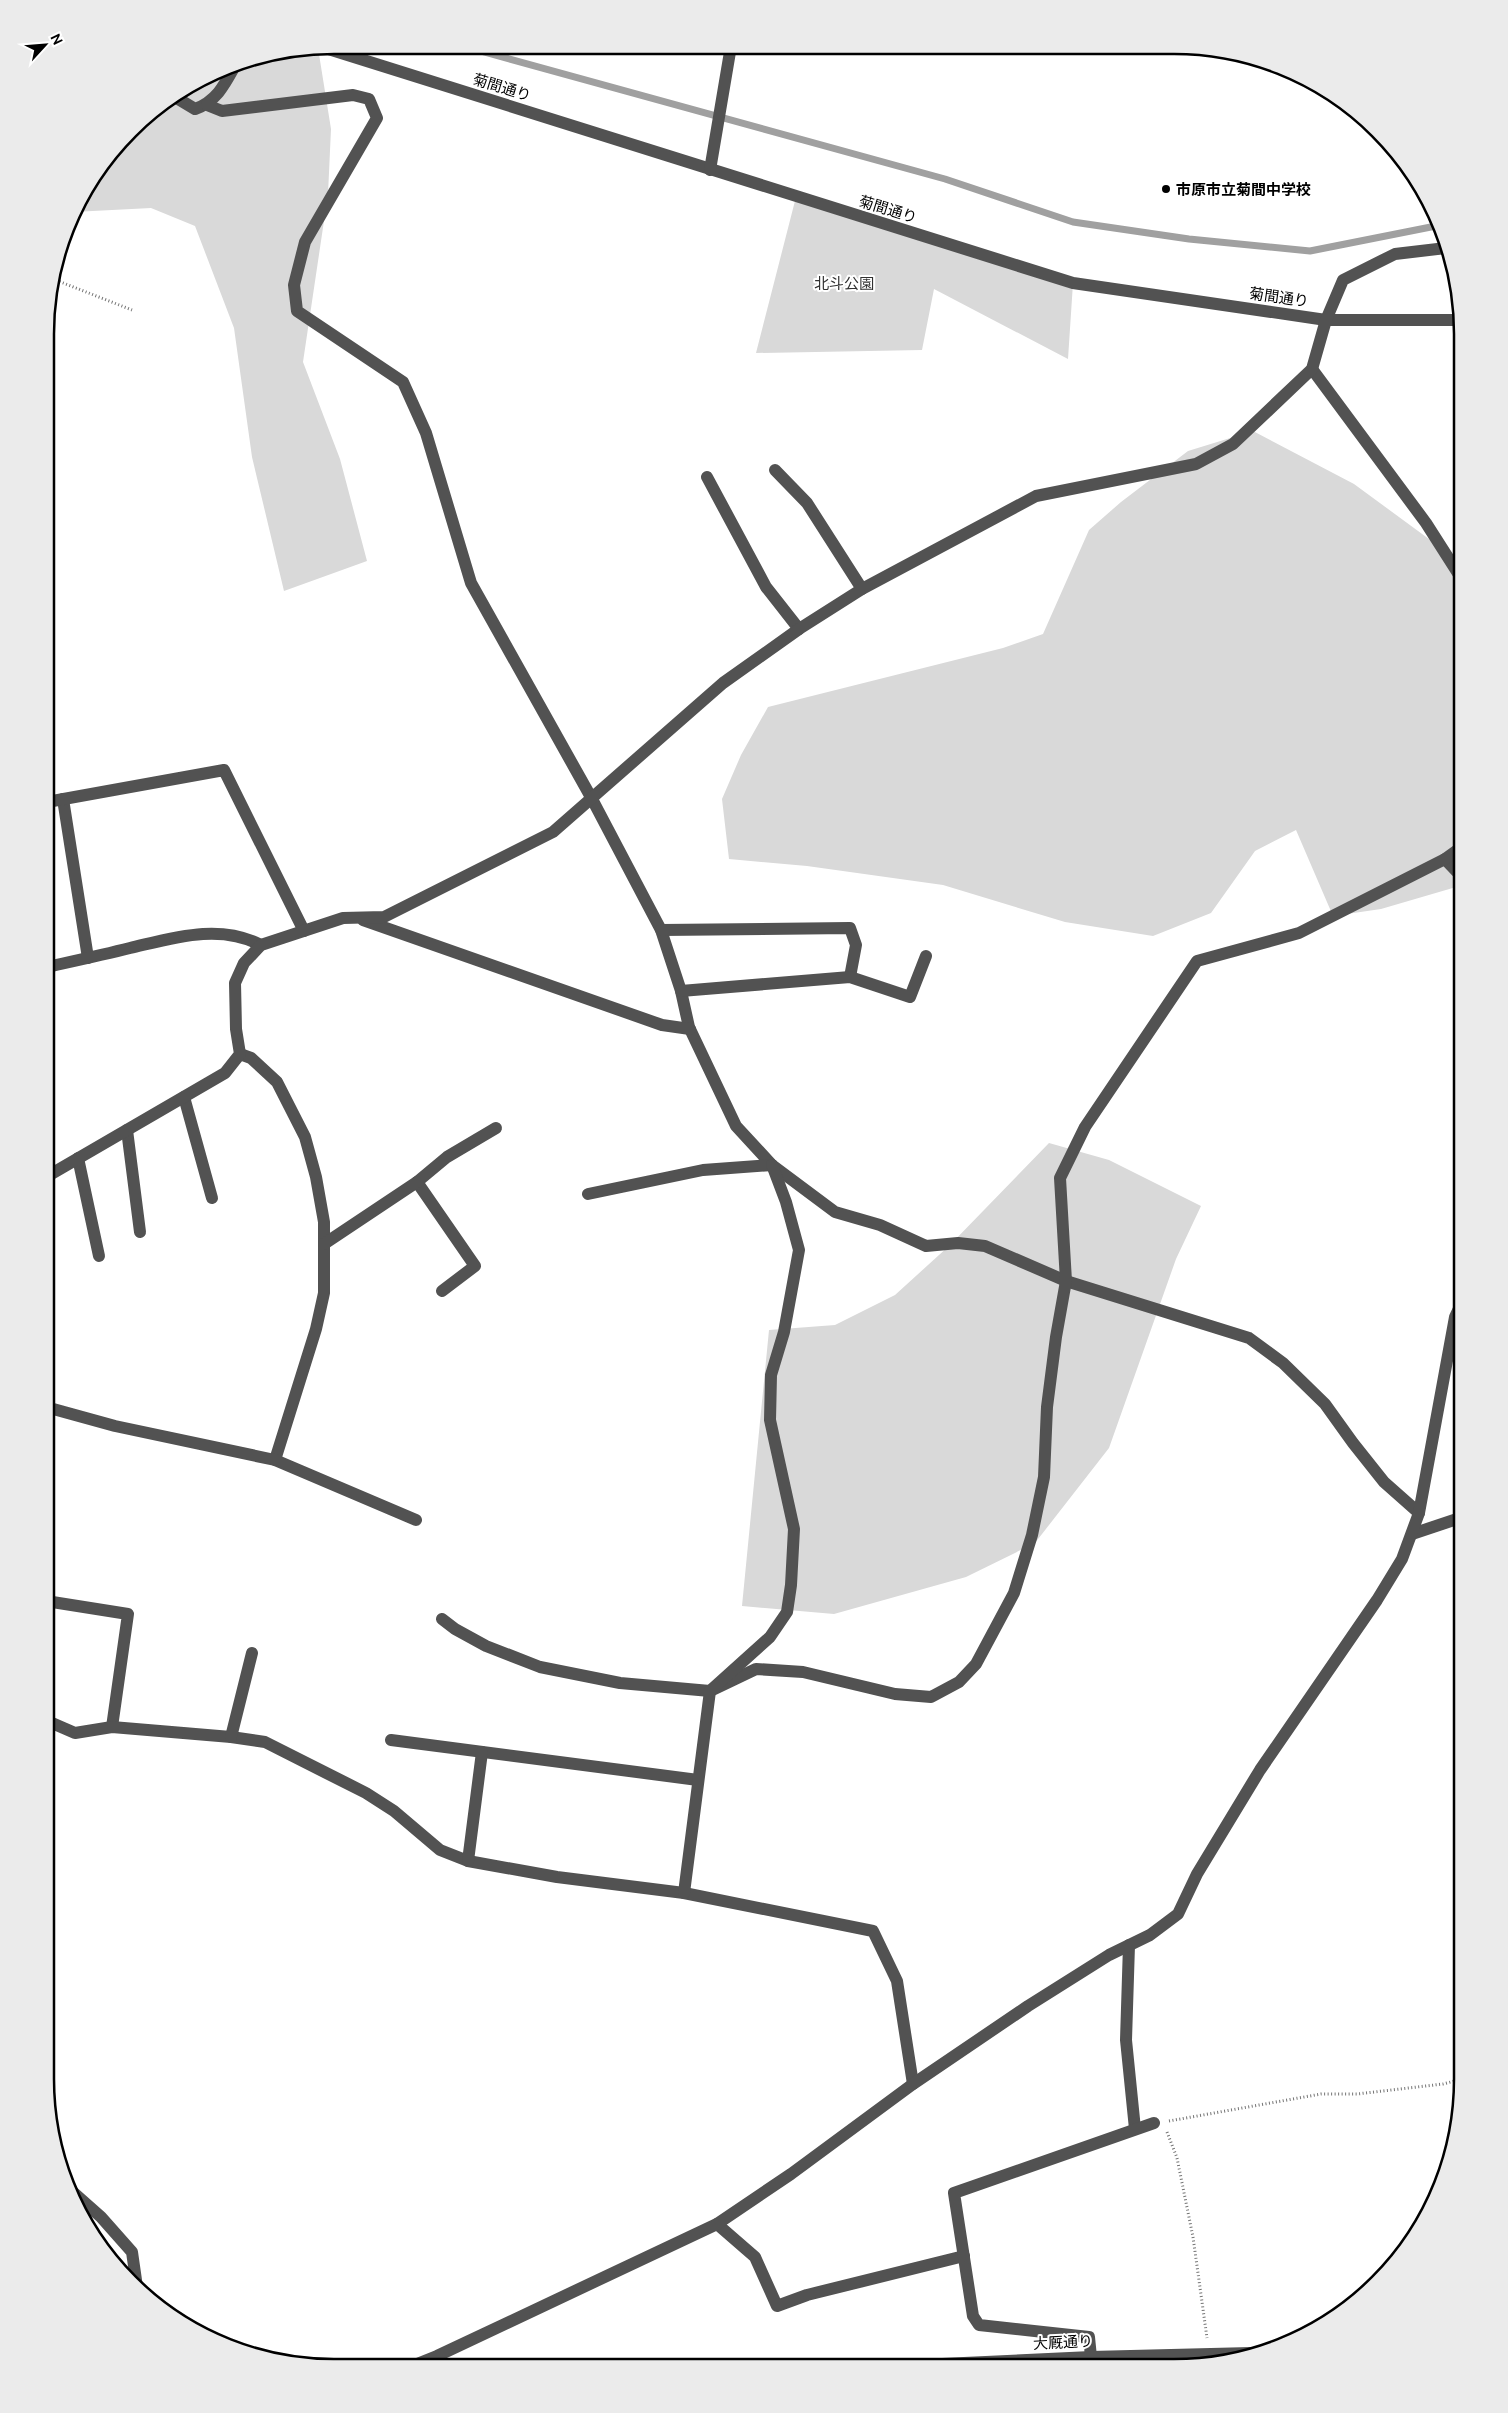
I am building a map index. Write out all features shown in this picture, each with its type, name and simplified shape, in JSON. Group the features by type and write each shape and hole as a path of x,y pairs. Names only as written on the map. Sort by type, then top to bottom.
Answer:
{"street":[{"name":"菊間通り","path":"344,54 1073,283 1326,320 1454,320"},
{"path":"710,170 729,54"},
{"path":"180,100 195,109 207,105 221,92 231,74"},
{"path":"207,105 222,111 353,95 369,99 377,118 305,242 294,285 297,311 403,382 426,433 471,583 592,799 660,930 681,991 690,1029 736,1126 772,1165 835,1212 880,1224 926,1246 958,1243 985,1246 1066,1281 1249,1338 1282,1363 1325,1404 1384,1482 1419,1514"},
{"path":"54,1172 225,1072 240,1054 236,1029 235,983 244,962 261,945 343,918 384,916 553,832 723,683 798,629 862,589 1036,496 1196,464 1233,444 1312,370 1326,320 1343,280 1395,254 1441,249"},
{"path":"1312,370 1426,523 1454,567"},
{"path":"775,470 807,503 862,589"},
{"path":"707,477 766,587 798,629"},
{"path":"54,801 224,770 304,931"},
{"path":"63,799 88,958"},
{"path":"442,1619 486,1646 540,1667 620,1683 710,1691 756,1669 803,1672 895,1694 931,1697 959,1682 976,1664 1014,1593 1032,1535 1044,1477 1047,1407 1056,1337 1066,1281 1060,1178 1085,1127 1197,961 1299,933 1445,859 1454,852"},
{"path":"1445,859 1454,868"},
{"path":"358,918 662,1025 690,1029"},
{"path":"660,930 850,928 856,945 850,977"},
{"path":"54,965 192,934 222,934 247,938 261,945"},
{"path":"681,991 850,977 910,997 926,956"},
{"path":"240,1054 251,1058 277,1082 305,1137 316,1177 324,1222 324,1292 316,1328 275,1460"},
{"path":"184,1097 212,1198"},
{"path":"324,1244 417,1182 447,1157 496,1128"},
{"path":"127,1130 140,1232"},
{"path":"78,1158 99,1256"},
{"path":"588,1194 703,1170 772,1165"},
{"path":"684,1893 710,1691 770,1636 787,1612 791,1585 794,1529 770,1420 771,1375 784,1332 799,1250 786,1202 772,1165"},
{"path":"417,1182 475,1266 442,1292"},
{"path":"430,2359 717,2224 790,2174 913,2084 1028,2006 1109,1955 1150,1935 1178,1914 1197,1874 1260,1770 1377,1600 1402,1558 1419,1514 1454,1322"},
{"path":"54,1409 116,1426 275,1460 416,1520"},
{"path":"1412,1534 1454,1520"},
{"path":"54,1602 128,1614 112,1727"},
{"path":"231,1737 252,1653"},
{"path":"54,1724 75,1733 112,1727 231,1737 265,1742 366,1793 394,1812 440,1850 468,1862 557,1877 684,1893 873,1931 897,1981 913,2084"},
{"path":"391,1740 698,1780"},
{"path":"468,1862 482,1752"},
{"path":"1129,1945 1126,2040 1135,2129"},
{"path":"1091,2357 1090,2337 980,2325 973,2316 954,2193 1154,2123"},
{"path":"81,2200 101,2217 132,2252 136,2276"},
{"path":"717,2224 755,2257 777,2306 807,2295 964,2256"},
{"name":"大厩通り","path":"1048,2359 1231,2353"}],"path":[{"path":"59,281 132,310"},
{"path":"1154,2123 1321,2094 1357,2094 1454,2081"},
{"path":"1154,2123 1167,2132 1177,2158 1193,2238 1209,2354"}],"green space":[{"path":"319,54 331,129 328,194 303,362 340,459 367,561 284,591 252,457 234,328 195,226 151,208 82,212 101,178 123,149 149,123 178,101 227,75 261,63"},
{"name":"北斗公園","path":"796,197 1073,283 1068,359 934,289 922,350 756,353"},
{"path":"1253,431 1354,484 1454,557 1454,888 1381,909 1333,916 1296,830 1255,851 1211,913 1153,936 1065,922 943,885 807,866 729,859 722,799 741,755 768,707 1003,648 1043,634 1089,530 1121,502 1188,451"},
{"path":"1049,1143 1109,1160 1201,1206 1176,1259 1109,1448 1035,1543 966,1577 834,1614 742,1606 769,1330 835,1325 895,1295 950,1245"}],"waterway":[{"path":"492,54 945,179 1073,222 1189,239 1310,251 1433,227"}],"place":[{"name":"市原市立菊間中学校","path":"1166,189"}]}
